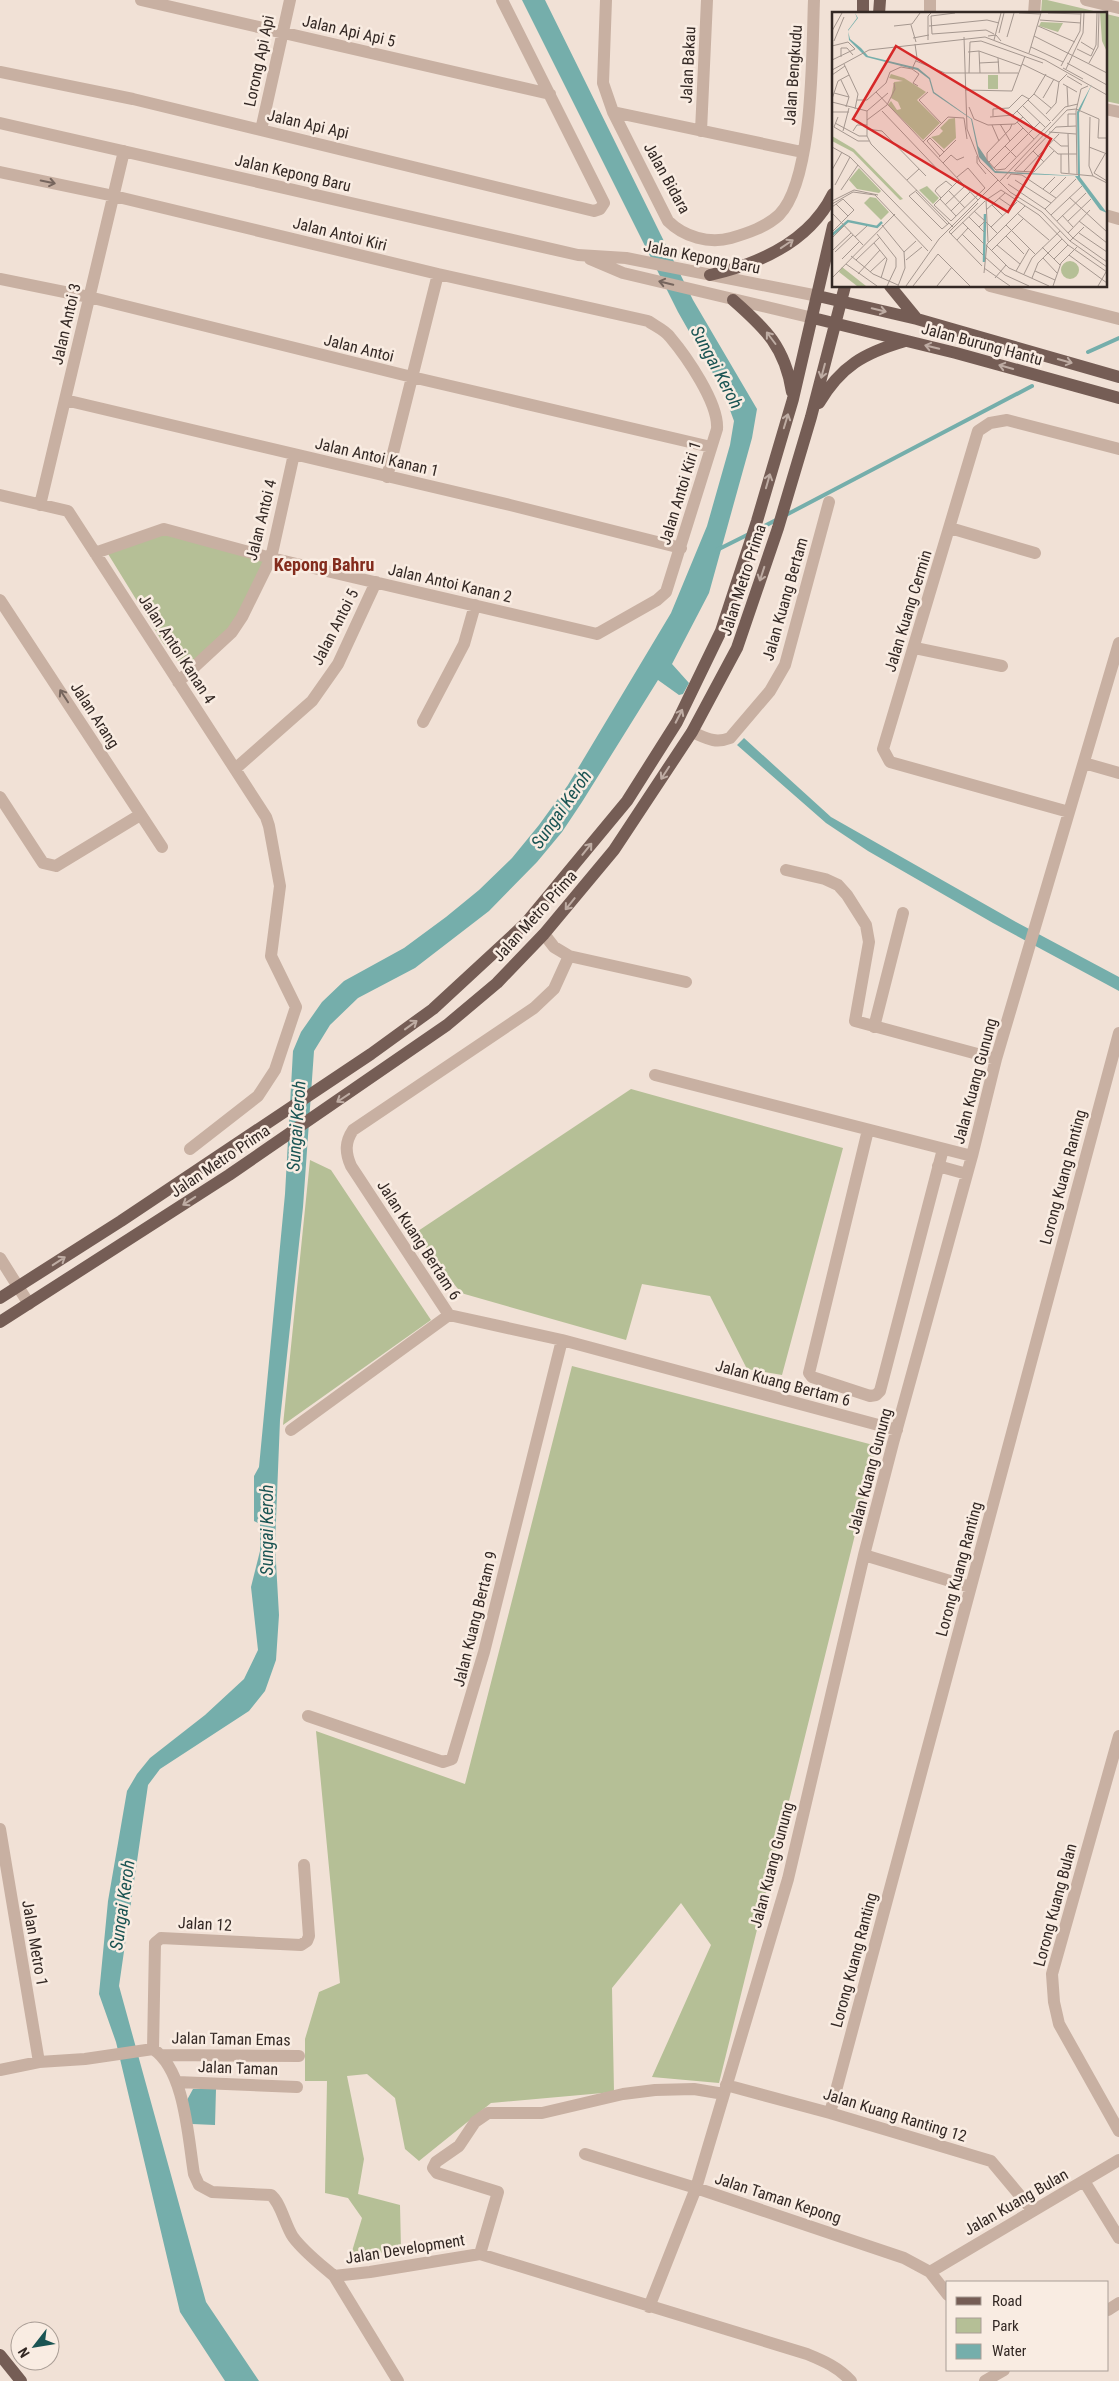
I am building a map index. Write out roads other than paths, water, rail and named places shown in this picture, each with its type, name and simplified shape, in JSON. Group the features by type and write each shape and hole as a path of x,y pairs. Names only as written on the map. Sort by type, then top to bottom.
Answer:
{"main road":[{"path":"707,275 750,264 790,242 821,213 832,196"},
{"name":"Jalan Metro Prima","path":"0,1298 371,1054 434,1009 525,924 627,801 677,722 721,632 757,521 793,399 832,231"},
{"name":"Jalan Metro Prima","path":"0,1322 229,1174 383,1070 454,1019 497,983 544,934 614,850 692,732 737,648 778,528 811,417 844,288"},
{"path":"892,288 917,320"},
{"name":"Jalan Burung Hantu","path":"818,296 842,300 917,320 1119,377"},
{"path":"733,300 762,328 780,352 788,369 793,399"},
{"name":"Jalan Burung Hantu","path":"813,318 908,341 1119,398"},
{"path":"811,417 835,379 846,368 882,348 908,341"},
{"path":"0,2355 21,2381"}],"street":[{"name":"Jalan Api Api 5","path":"141,0 550,94"},
{"name":"Lorong Api Api","path":"261,130 290,0"},
{"path":"502,0 550,94"},
{"name":"Jalan Bidara","path":"606,0 603,83 613,112 668,221 678,231 706,239 721,240 749,233 778,215 787,204 795,183 802,152"},
{"name":"Jalan Bakau","path":"701,131 707,0"},
{"name":"Jalan Bengkudu","path":"802,152 809,118 814,0"},
{"path":"1086,0 1119,8"},
{"name":"Jalan Api Api","path":"0,72 134,99 594,211 604,203 550,94"},
{"path":"1106,109 1119,112"},
{"path":"613,112 802,152"},
{"name":"Jalan Kepong Baru","path":"0,123 578,255 623,273 813,318"},
{"name":"Jalan Antoi 3","path":"40,505 124,151"},
{"name":"Jalan Antoi Kiri","path":"0,172 114,196 438,274 648,321 669,335"},
{"path":"1106,215 1119,219"},
{"name":"Jalan Kepong Baru","path":"578,255 626,258 818,296"},
{"path":"387,477 438,274"},
{"name":"Jalan Antoi","path":"0,279 89,297 412,378 711,447"},
{"path":"998,288 1119,319"},
{"name":"Jalan Antoi Kiri 1","path":"597,634 657,600 666,592 681,548 718,421 705,391 669,335"},
{"name":"Jalan Antoi Kanan 1","path":"65,400 681,548"},
{"name":"Jalan Kuang Cermin","path":"1070,812 890,762 883,749 915,648 976,436 982,427 990,423 1007,420 1119,448"},
{"name":"Jalan Antoi 4","path":"178,682 232,632 242,617 271,558 294,454"},
{"name":"Jalan Antoi Kanan 4","path":"0,495 68,512 266,817 280,886 272,956 296,1007 275,1070 258,1096 190,1149"},
{"name":"Jalan Kuang Bertam","path":"692,732 712,741 721,742 730,738 777,681 785,665 829,502"},
{"path":"950,528 1035,553"},
{"name":"Jalan Antoi Kanan 2","path":"95,553 164,529 271,558 597,634"},
{"name":"Jalan Antoi 5","path":"235,770 312,701 338,664 376,582"},
{"name":"Jalan Arang","path":"0,600 162,847"},
{"path":"424,722 464,644 475,605"},
{"name":"Jalan Kuang Gunung","path":"649,2307 696,2188 788,1879 864,1555 972,1156 996,1059 1116,660 1119,643"},
{"path":"915,648 1002,666"},
{"path":"1084,764 1119,773"},
{"path":"0,797 43,863 49,866 56,866 140,815"},
{"path":"786,870 825,878 838,885 847,895 866,925 869,942 855,1022 996,1059"},
{"path":"874,1027 903,912"},
{"path":"544,934 554,947 568,956 686,982"},
{"name":"Jalan Kuang Bertam 6","path":"568,956 554,989 534,1008 353,1130 348,1138 346,1146 351,1166 449,1315 562,1340 897,1430"},
{"name":"Lorong Kuang Ranting","path":"830,2113 1119,1033"},
{"path":"655,1075 972,1156"},
{"path":"868,1130 808,1373 812,1377 870,1396 876,1395 880,1390 942,1149"},
{"path":"938,1166 967,1174"},
{"path":"0,1258 29,1304"},
{"path":"291,1430 449,1315"},
{"name":"Jalan Kuang Bertam 9","path":"308,1716 443,1762 452,1759 484,1652 562,1340"},
{"path":"864,1555 970,1588"},
{"name":"Lorong Kuang Bulan","path":"1119,1736 1052,1974 1054,2002 1060,2024 1119,2131"},
{"name":"Jalan Metro 1","path":"0,1829 39,2062"},
{"name":"Jalan 12","path":"154,2051 155,1943 161,1938 301,1945 307,1941 308,1936 304,1865"},
{"name":"Jalan Taman Emas","path":"0,2070 39,2062 154,2051 299,2056"},
{"name":"Jalan Development","path":"154,2051 177,2082 194,2174 199,2185 212,2192 271,2194 276,2199 280,2211 294,2237 334,2276 480,2254 807,2354 831,2364 842,2371 851,2381"},
{"name":"Jalan Taman","path":"177,2082 297,2087"},
{"name":"Jalan Kuang Ranting 12","path":"480,2254 498,2192 436,2174 433,2168 436,2162 459,2146 475,2122 488,2113 536,2114 623,2094 655,2090 725,2089 830,2113 991,2161 1033,2211"},
{"name":"Jalan Taman Kepong","path":"585,2154 696,2188 904,2258 930,2272 946,2293"},
{"name":"Jalan Kuang Bulan","path":"930,2272 1119,2160"},
{"path":"1084,2181 1119,2238"},
{"path":"334,2276 398,2381"},
{"path":"985,2381 1002,2371"}],"water":[{"name":"Sungai Keroh","path":"522,0 545,0 693,300 757,409 752,438 709,593 672,664 689,683 683,694 679,695 658,680 582,802 562,832 537,862 489,911 415,968 358,998 330,1025 314,1051 303,1207 280,1420 275,1545 279,1615 276,1660 265,1691 249,1711 160,1769 148,1785 119,1986 206,2302 259,2381 225,2381 180,2312 116,2042 99,1994 108,1901 127,1791 137,1774 150,1758 205,1715 244,1679 258,1650 251,1587 260,1551 260,1524 254,1521 254,1476 259,1467 285,1194 293,1051 301,1032 322,1002 344,981 404,948 479,890 512,858 568,785 671,613 707,526 730,445 734,421 723,391 678,312"},
{"path":"744,738 831,817 1016,922 1119,977 1119,991 993,923 868,851 826,823 737,745"},
{"path":"193,2089 216,2089 215,2125 192,2124 187,2100"}],"waterway":[{"path":"1088,352 1119,338"},
{"path":"784,516 1032,386"},
{"path":"757,530 778,519"},
{"path":"717,550 749,534"}],"district":[{"name":"Kepong Bahru","path":"324,564"}]}
